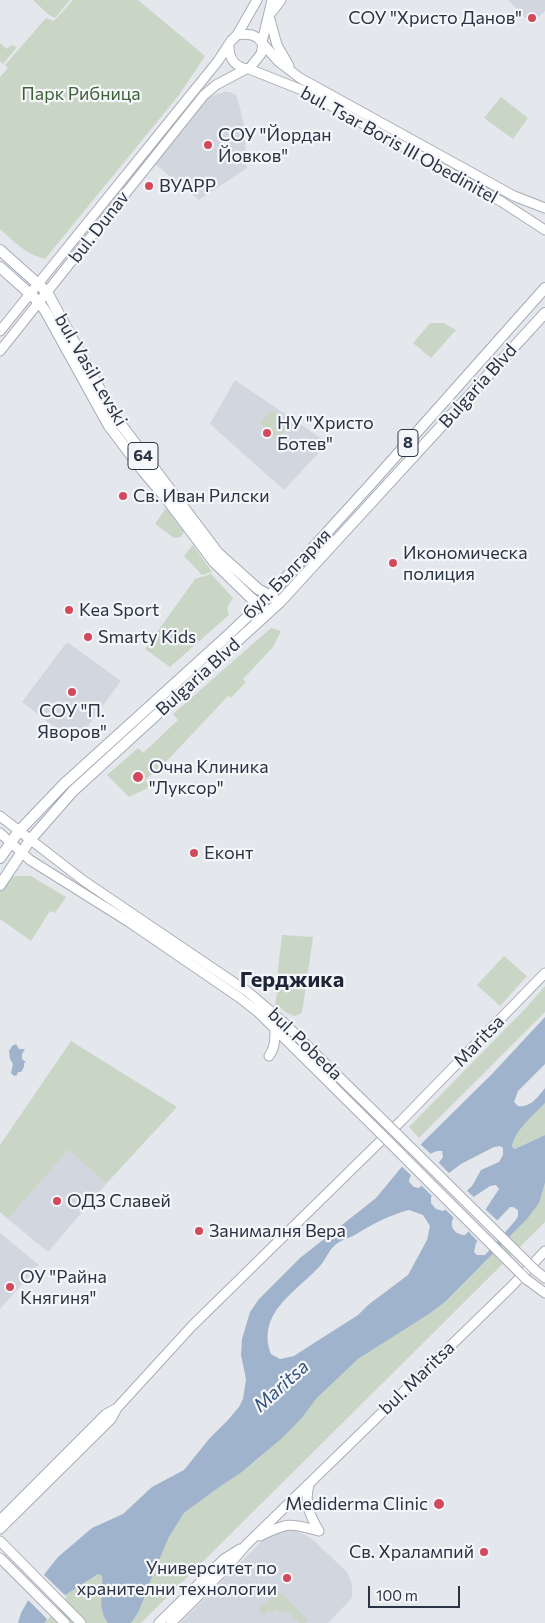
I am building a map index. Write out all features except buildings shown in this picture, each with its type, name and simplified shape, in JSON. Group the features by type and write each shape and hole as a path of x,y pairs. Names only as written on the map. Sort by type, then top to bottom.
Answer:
{"main road":[{"path":"257,0 228,47 232,61 248,69 261,54 272,0"},
{"path":"269,16 281,0"},
{"path":"269,16 281,54 295,75"},
{"path":"237,35 248,34 258,38 263,43"},
{"name":"bul. Tsar Boris III Obedinitel","path":"263,43 279,62 295,75 514,196 545,208"},
{"name":"bul. Dunav","path":"0,331 228,47"},
{"name":"bul. Tsar Boris III Obedinitel","path":"248,69 307,92 502,202 545,230"},
{"name":"bul. Dunav","path":"0,351 204,95 216,85 248,69"},
{"name":"bul. Vasil Levski","path":"0,250 47,292 117,421 218,553 258,589 280,602"},
{"name":"bul. Vasil Levski","path":"0,267 39,302 109,426 214,562 259,605 270,612"},
{"name":"бул. България","path":"10,842 64,784 270,595 428,421 545,288"},
{"name":"Bulgaria Blvd","path":"30,840 73,791 280,602 545,313"},
{"name":"bul. Pobeda","path":"0,816 84,881 248,992 294,1032 545,1278"},
{"name":"bul. Pobeda","path":"0,833 30,860 129,922 240,998 275,1029 526,1279 545,1293"},
{"name":"8","path":"0,885 30,840"},
{"name":"8","path":"0,858 10,842"},
{"name":"Maritsa","path":"0,1530 111,1420 117,1408 192,1326 402,1120 545,973"},
{"path":"268,1056 272,1052 275,1043 275,1029"},
{"name":"bul. Maritsa","path":"250,1542 545,1252"},
{"name":"Maritsa","path":"0,1520 106,1414 117,1408"},
{"path":"159,1623 224,1559 250,1542 286,1525 300,1525 319,1532 310,1517 307,1503 310,1483"},
{"path":"0,1541 81,1623"},
{"path":"171,1623 250,1542"},
{"path":"0,1558 65,1623"}],"shaded area":[{"name":"СОУ \"Христо Данов\"","path":"508,0 545,0 545,11 531,24"},
{"name":"СОУ \"Йордан Йовков\"","path":"224,92 236,95 239,104 244,125 247,168 199,200 155,164 209,97"},
{"name":"НУ \"Христо Ботев\"","path":"235,380 328,443 284,490 210,424"},
{"name":"СОУ \"П. Яворов\"","path":"67,642 121,681 76,742 68,738 22,702"},
{"name":"ОДЗ Славей","path":"69,1148 106,1184 48,1252 8,1219"},
{"name":"ОУ \"Райна Княгиня\"","path":"0,1233 39,1265 0,1309"},
{"name":"Университет по хранителни технологии","path":"290,1530 297,1531 311,1538 347,1572 352,1584 352,1598 328,1623 180,1623 264,1539"}],"green space":[{"path":"33,0 70,0 55,18"},
{"name":"Парк Рибница","path":"73,0 138,0 205,56 179,95 45,259 26,251 0,229 0,77 8,68 5,65 46,18 54,21"},
{"path":"0,43 7,49 11,45 17,47 3,64 0,61"},
{"path":"501,97 528,118 513,139 484,118"},
{"path":"430,323 444,323 456,330 431,358 413,343"},
{"path":"272,410 280,418 268,431 260,423"},
{"path":"281,419 289,426 277,439 269,431"},
{"path":"166,508 184,532 181,537 174,538 155,524"},
{"path":"193,545 212,572 202,575 184,556"},
{"path":"211,574 233,598 227,608 229,615 170,667 145,649 195,579"},
{"path":"271,628 281,631 273,647 243,679 246,682 231,698 228,696 166,762 145,780 150,787 129,797 107,775 138,748 143,753 178,720 173,714"},
{"path":"10,876 31,876 66,897 55,913 50,911 31,941 0,919 0,891"},
{"path":"282,935 313,937 302,1013 295,1016 287,1013 275,1004 280,977 277,977"},
{"path":"504,956 527,976 500,1006 477,985"},
{"path":"545,986 545,1012 419,1138 409,1127 525,1009"},
{"path":"71,1041 177,1107 106,1184 69,1149 8,1219 0,1212 0,1145"},
{"path":"545,1103 545,1135 514,1149 512,1146 517,1134"},
{"path":"545,1183 545,1222 141,1623 131,1623 138,1613 169,1537 184,1513 258,1459 301,1419 316,1399 358,1359 445,1302 527,1219 538,1202"},
{"path":"98,1574 102,1576 102,1606 108,1623 45,1623 49,1614 64,1596"},
{"path":"278,1591 308,1620 305,1623 299,1623 287,1611 283,1614 277,1609 272,1613 269,1610 264,1615 258,1610"}],"water":[{"path":"545,1017 545,1064 518,1091 514,1102 518,1106 526,1105 540,1095 545,1088 545,1103 521,1128 512,1146 514,1149 545,1135 545,1183 539,1203 527,1219 445,1302 358,1359 316,1399 301,1419 281,1439 242,1472 184,1513 169,1537 138,1613 131,1623 108,1623 102,1606 102,1576 98,1574 64,1596 49,1614 45,1623 18,1623 21,1613 39,1581 58,1557 92,1528 123,1514 152,1487 184,1470 209,1439 239,1407 243,1399 246,1379 241,1355 242,1339 250,1312 259,1299 300,1258 376,1198 419,1146 492,1074","holes":["500,1146 503,1148 503,1155 499,1162 481,1170 472,1186 448,1208 443,1211 436,1209 431,1203 431,1197 449,1173 461,1164 494,1147","442,1151 443,1157 424,1183 419,1188 414,1187 409,1182 412,1173 424,1159 433,1153","496,1185 499,1189 476,1224 465,1235 461,1235 453,1229 452,1220 475,1196 490,1186","510,1207 518,1210 518,1216 515,1221 485,1255 477,1255 474,1252 476,1243","409,1210 423,1215 430,1226 427,1240 408,1275 368,1305 358,1315 294,1356 280,1359 271,1354 268,1340 269,1327 281,1304 320,1266 336,1244 394,1215"]},
{"path":"16,1044 19,1049 25,1049 22,1059 26,1062 21,1072 14,1076 11,1073 13,1064 9,1051"}],"pier":[{"path":"418,1142 432,1155 413,1177 400,1165"},
{"path":"437,1161 451,1175 433,1197 420,1184"},
{"path":"465,1189 476,1199 455,1219 444,1208"},
{"path":"484,1208 499,1222 479,1243 467,1230"},
{"path":"42,1573 67,1597 48,1620 26,1598"}],"place":[{"name":"СОУ \"Христо Данов\"","path":"532,18"},
{"name":"СОУ \"Йордан Йовков\"","path":"208,145"},
{"name":"ВУАРР","path":"149,186"},
{"name":"НУ \"Христо Ботев\"","path":"267,433"},
{"name":"Св. Иван Рилски","path":"123,496"},
{"name":"Икономическа полиция","path":"393,563"},
{"name":"Kea Sport","path":"69,610"},
{"name":"Smarty Kids","path":"88,637"},
{"name":"СОУ \"П. Яворов\"","path":"72,692"},
{"name":"Очна Клиника \"Луксор\"","path":"138,777"},
{"name":"Еконт","path":"194,853"},
{"name":"ОДЗ Славей","path":"57,1201"},
{"name":"Занималня Вера","path":"199,1231"},
{"name":"ОУ \"Райна Княгиня\"","path":"10,1287"},
{"name":"Mediderma Clinic","path":"439,1504"},
{"name":"Св. Хралампий","path":"484,1552"},
{"name":"Университет по хранителни технологии","path":"287,1578"}],"district":[{"name":"Герджика","path":"292,980"}]}
